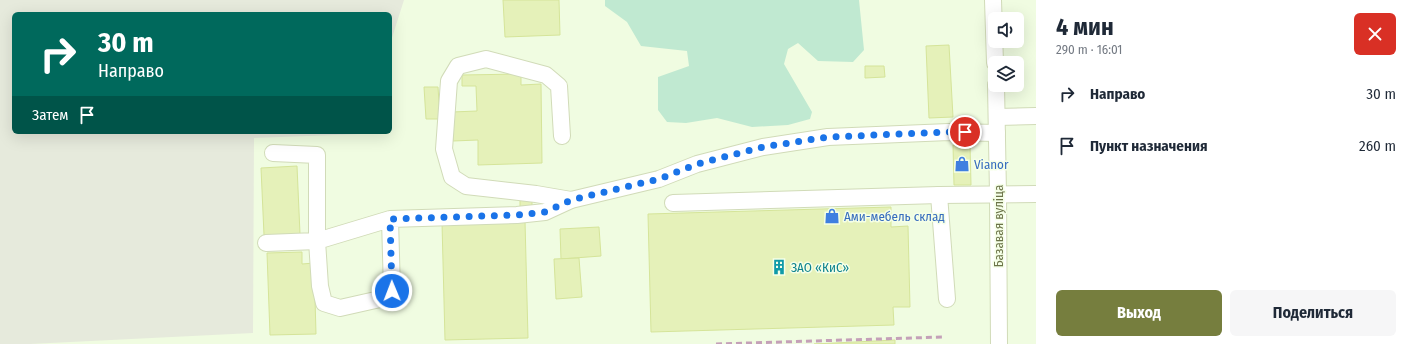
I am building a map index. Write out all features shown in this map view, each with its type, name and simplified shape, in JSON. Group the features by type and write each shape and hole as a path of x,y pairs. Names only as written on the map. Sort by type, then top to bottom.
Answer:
{"street":[{"path":"993,0 995,56"},
{"path":"562,136 559,86 546,75 486,59 458,66 449,81 444,149 452,177 466,186 536,194 571,200"},
{"name":"Базавая вуліца","path":"996,92 999,344"},
{"path":"997,117 1036,116"},
{"path":"266,243 317,241 390,219 517,215 545,212 571,200 659,179 697,164 763,147 828,137 949,132 997,133"},
{"path":"274,153 317,155 317,241 320,286 324,303 340,308 380,299 392,291 390,219"},
{"path":"673,203 939,195 1036,194"},
{"path":"939,195 947,299"}],"shaded area":[{"path":"0,0 404,0 392,38 392,12 12,12 12,134 361,134 254,138 253,333 30,344 0,344"}],"green space":[{"path":"605,0 859,0 864,50 853,62 818,61 798,43 788,49 784,64 812,112 810,119 788,125 752,127 717,118 686,123 667,122 658,110 658,77 689,66 687,51 641,46 627,22 605,6"}],"building":[{"path":"503,0 559,0 560,35 505,37"},
{"path":"949,45 953,117 929,118 926,46"},
{"path":"865,66 884,66 885,77 865,78"},
{"path":"521,74 521,85 541,84 542,163 478,165 478,140 453,141 452,112 477,111 476,86 462,86 462,75"},
{"path":"424,87 438,87 440,119 426,119"},
{"name":"Vianor","path":"970,144 971,185 954,185 953,145"},
{"path":"297,166 300,234 264,235 261,168"},
{"path":"520,199 532,199 532,207 520,207"},
{"name":"ЗАО «КиС»","path":"891,207 891,227 908,226 910,307 893,307 894,325 651,332 648,214"},
{"path":"525,221 528,338 445,340 442,223"},
{"path":"599,227 601,256 561,259 560,229"},
{"path":"302,252 302,264 314,263 316,334 270,335 267,253"},
{"path":"579,258 582,297 556,299 554,259"},
{"path":"895,340 895,344 814,344"}],"railway":[{"path":"716,344 943,337"}],"place":[{"name":"Vianor","path":"962,164"},
{"name":"Ами-мебель склад","path":"832,216"},
{"name":"ЗАО «КиС»","path":"779,267"}],"route":[{"path":"392,291 390,219 517,215 545,212 571,200 659,179 697,164 763,147 828,137 965,132"}]}
